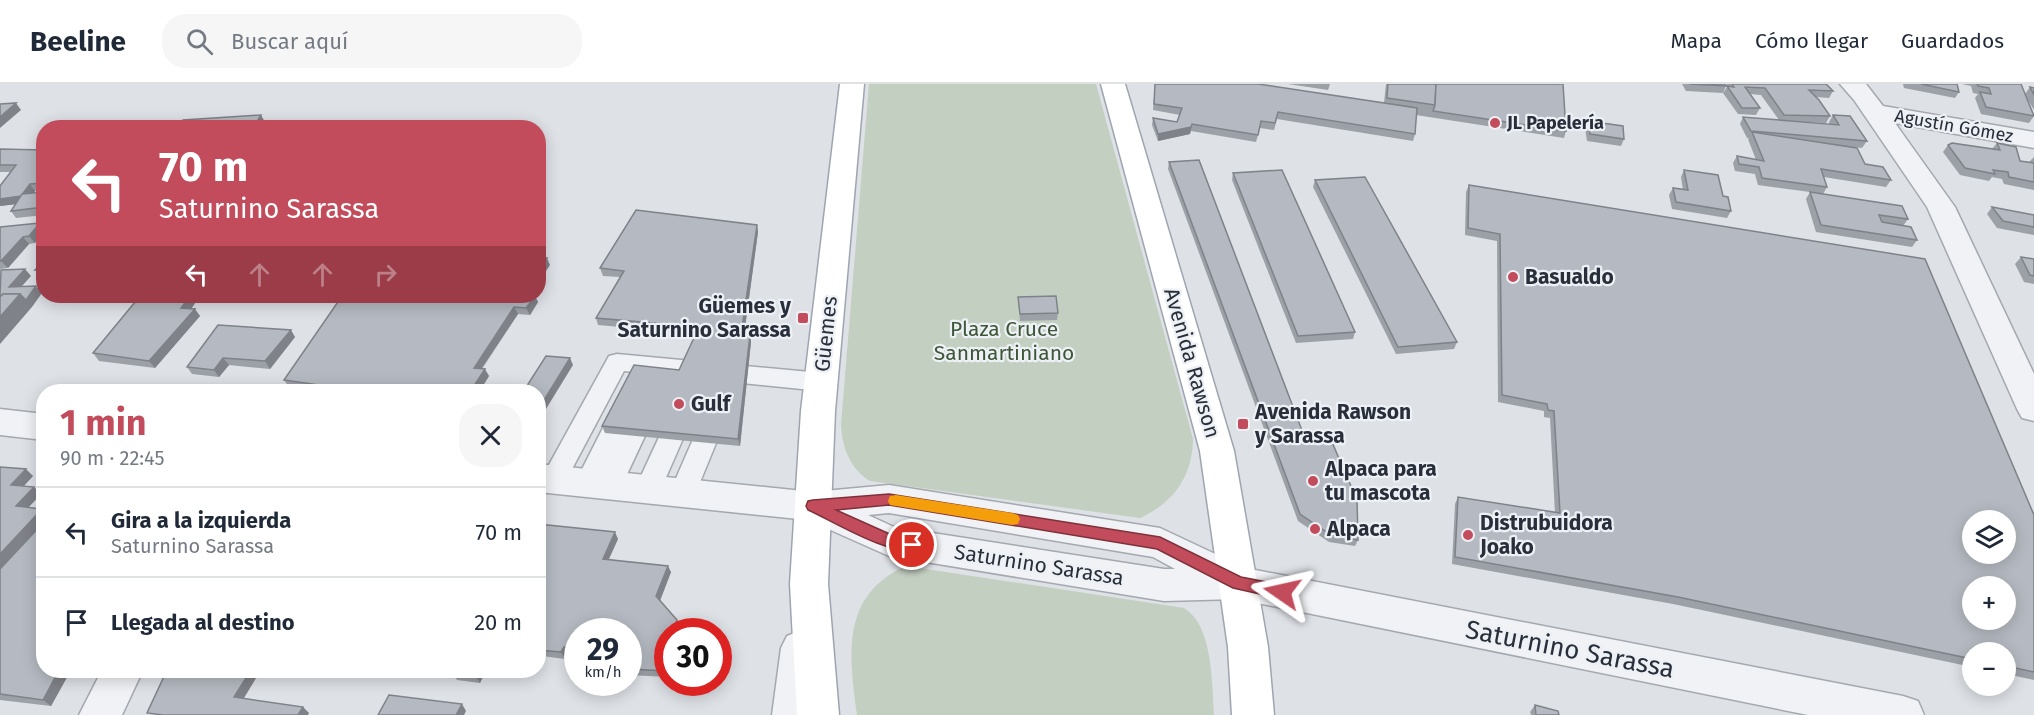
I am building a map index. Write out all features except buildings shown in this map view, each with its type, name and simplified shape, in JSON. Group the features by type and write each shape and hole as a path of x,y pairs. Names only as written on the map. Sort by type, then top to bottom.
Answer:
{"main road":[{"name":"Güemes","path":"818,715 809,584 813,506 821,382 852,84"},
{"name":"Avenida Rawson","path":"1113,84 1217,451 1248,647 1253,715"}],"street":[{"path":"1852,84 1875,112 1941,207 2034,409"},
{"name":"Agustín Gómez","path":"1875,112 2034,140"},
{"path":"0,422 36,426"},
{"name":"Saturnino Sarassa","path":"613,485 813,506 890,541 1164,585 1238,583 1903,715"},
{"name":"Güemes","path":"793,715 809,584"},
{"name":"Avenida Rawson","path":"1248,647 1270,715"},
{"path":"100,715 119,678"}],"lane":[{"path":"613,485 617,362 821,382"},
{"path":"613,485 664,367"},
{"path":"613,485 664,367"},
{"path":"613,485 716,372"},
{"path":"613,485 716,372"}],"green space":[{"name":"Plaza Cruce Sanmartiniano","path":"869,84 1096,84 1193,439 1189,465 1179,487 1152,512 1140,518 870,481 852,464 845,449 841,425"},
{"path":"906,566 1184,608 1194,616 1206,641 1214,715 857,715 852,650 859,610 869,593 885,578"}],"slow traffic":[{"path":"896,501 1012,519"}],"place":[{"name":"JL Papelería","path":"1495,123"},
{"name":"Basualdo","path":"1513,277"},
{"name":"Güemes y Saturnino Sarassa","path":"803,318"},
{"name":"Gulf","path":"679,404"},
{"name":"Avenida Rawson y Sarassa","path":"1243,424"},
{"name":"Alpaca para tu mascota","path":"1313,481"},
{"name":"Alpaca","path":"1315,529"},
{"name":"Distrubuidora Joako","path":"1468,535"}],"route":[{"path":"912,545 890,541 813,506 889,500 1160,543 1238,583 1282,592"}]}
